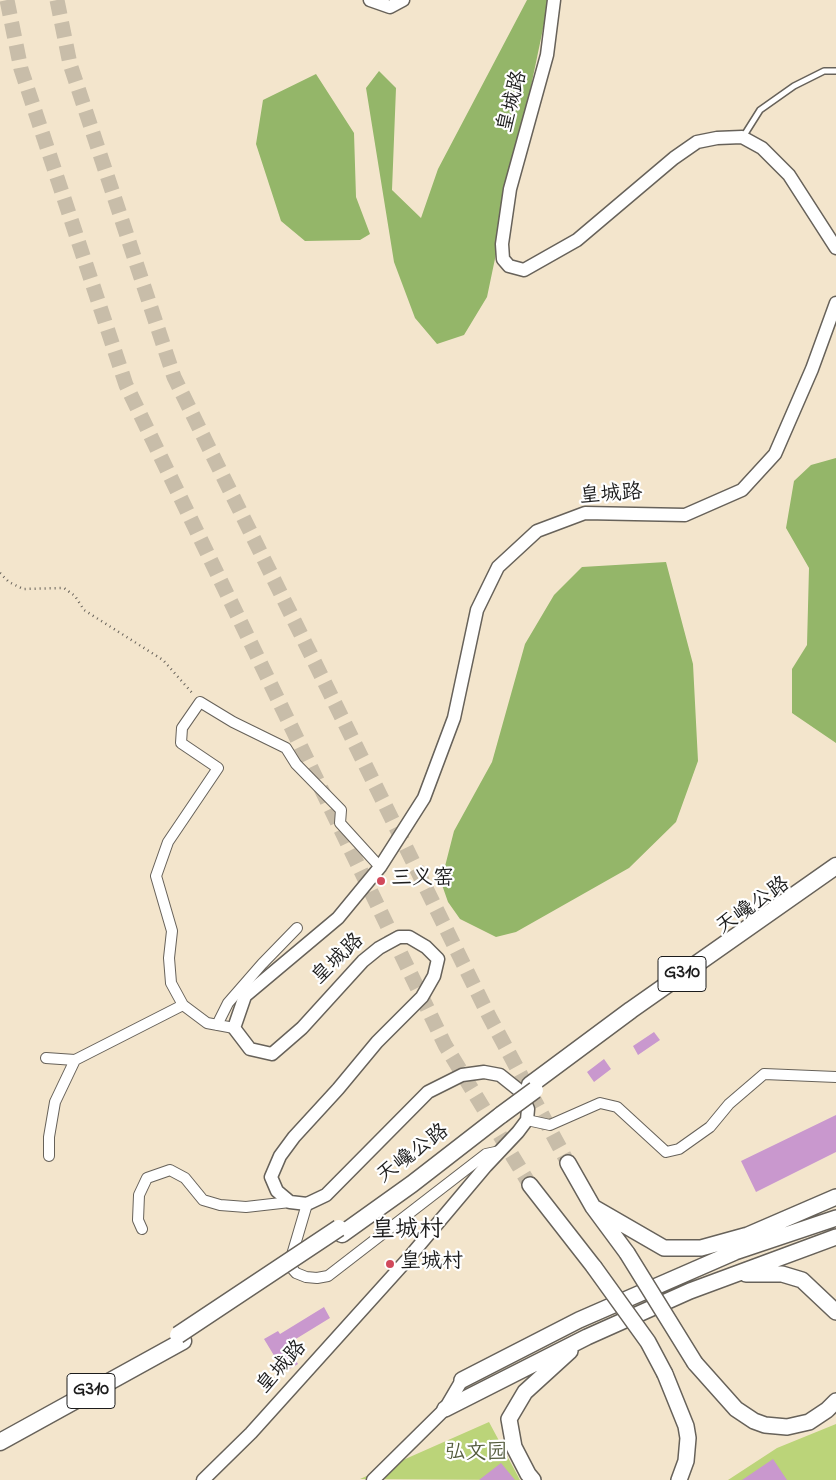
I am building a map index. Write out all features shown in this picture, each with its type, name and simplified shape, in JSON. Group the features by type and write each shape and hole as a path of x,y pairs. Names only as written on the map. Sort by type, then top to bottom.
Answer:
{"highway":[{"name":"天巉公路","path":"0,1442 181,1338 341,1231 408,1178 499,1112 631,1010 836,866"},
{"name":"天巉公路","path":"532,1087 836,875"},
{"name":"天巉公路","path":"0,1432 181,1338"}],"main road":[{"path":"568,1163 593,1207 627,1253 695,1363 736,1409 750,1419 765,1425 787,1427 803,1423 818,1416 836,1402"},
{"path":"530,1184 594,1267 648,1342 665,1374 686,1426 688,1438 686,1461 679,1480"},
{"path":"593,1207 664,1248 701,1248 748,1235 836,1197"},
{"path":"462,1380 579,1320 735,1252 836,1218"},
{"path":"446,1408 586,1337 735,1274 836,1237"},
{"path":"735,1274 782,1274 802,1280 836,1312"},
{"path":"579,1320 586,1337"},
{"path":"533,1480 514,1447 509,1419 525,1392 586,1337"}],"street":[{"path":"370,0 390,7 403,0"},
{"name":"皇城路","path":"554,0 547,55 510,189 502,244 503,258 509,266 524,270 577,240 697,142 716,138 742,137"},
{"path":"742,137 762,148 790,175 836,248"},
{"name":"皇城路","path":"290,1202 277,1191 271,1177 280,1156 294,1137 338,1089 377,1042 422,997 434,976 438,959 426,946 409,937 399,937 379,948 363,961 302,1028 272,1054 250,1049 234,1028 245,996 338,918 380,867 424,798 454,718 476,610 498,568 537,531 585,514 685,514 742,490 775,454 812,370 836,303"},
{"path":"234,1028 207,1023 183,1005 172,983 169,958 172,931 156,876 168,842 218,768 181,743 182,728 200,702 233,722 286,748 296,764 341,810 340,823 380,867"},
{"path":"217,1025 228,1003 297,928"},
{"path":"46,1058 75,1060 183,1005"},
{"path":"49,1156 49,1137 55,1102 75,1060"},
{"path":"142,1229 138,1220 139,1195 147,1178 170,1170 185,1178 203,1200 220,1205 246,1207 290,1202 307,1204 326,1195 428,1092 462,1075 484,1072 500,1075 520,1090 528,1109 526,1120 550,1125 600,1103 617,1107 666,1152 679,1149 710,1127 729,1104 764,1074 836,1077"},
{"name":"皇城路","path":"203,1480 251,1433 400,1268 526,1120"},
{"path":"307,1204 289,1265 296,1273 306,1277 328,1276 486,1154 500,1151"},
{"path":"373,1480 446,1408 462,1380"}],"lane":[{"path":"742,137 760,110 794,86 824,70 836,71"}],"path":[{"path":"0,574 9,582 23,589 64,588 75,596 84,610 163,660 200,702"}],"green space":[{"path":"527,0 549,0 487,297 464,335 437,344 415,318 394,262 366,88 379,71 396,88 392,190 421,218 438,169"},
{"path":"316,74 354,133 356,197 370,234 360,240 305,241 281,221 256,144 263,100"},
{"path":"836,458 836,743 792,713 792,669 807,645 809,568 786,528 794,481 811,465"},
{"path":"666,562 693,664 698,761 676,822 629,868 516,932 496,937 460,919 448,902 441,882 454,831 492,762 525,644 554,595 582,567"},
{"name":"弘文园","path":"489,1422 520,1480 360,1479"},
{"path":"836,1424 836,1480 728,1480 777,1448"}],"building":[{"path":"654,1032 660,1040 638,1055 633,1046"},
{"path":"604,1059 611,1069 594,1082 587,1072"},
{"path":"836,1115 836,1152 756,1192 741,1161"},
{"path":"324,1307 330,1318 286,1345 298,1364 284,1372 264,1339 278,1331 280,1334"},
{"path":"773,1459 787,1480 742,1480"},
{"path":"501,1463 515,1480 479,1480"}],"tunnel":[{"path":"7,0 21,69 126,385 445,1045 530,1185"},
{"path":"57,0 70,64 174,377 489,1016 568,1163"}],"place":[{"name":"三义窑","path":"381,881"},
{"name":"皇城村","path":"390,1264"}],"district":[{"name":"皇城村","path":"407,1232"}]}
